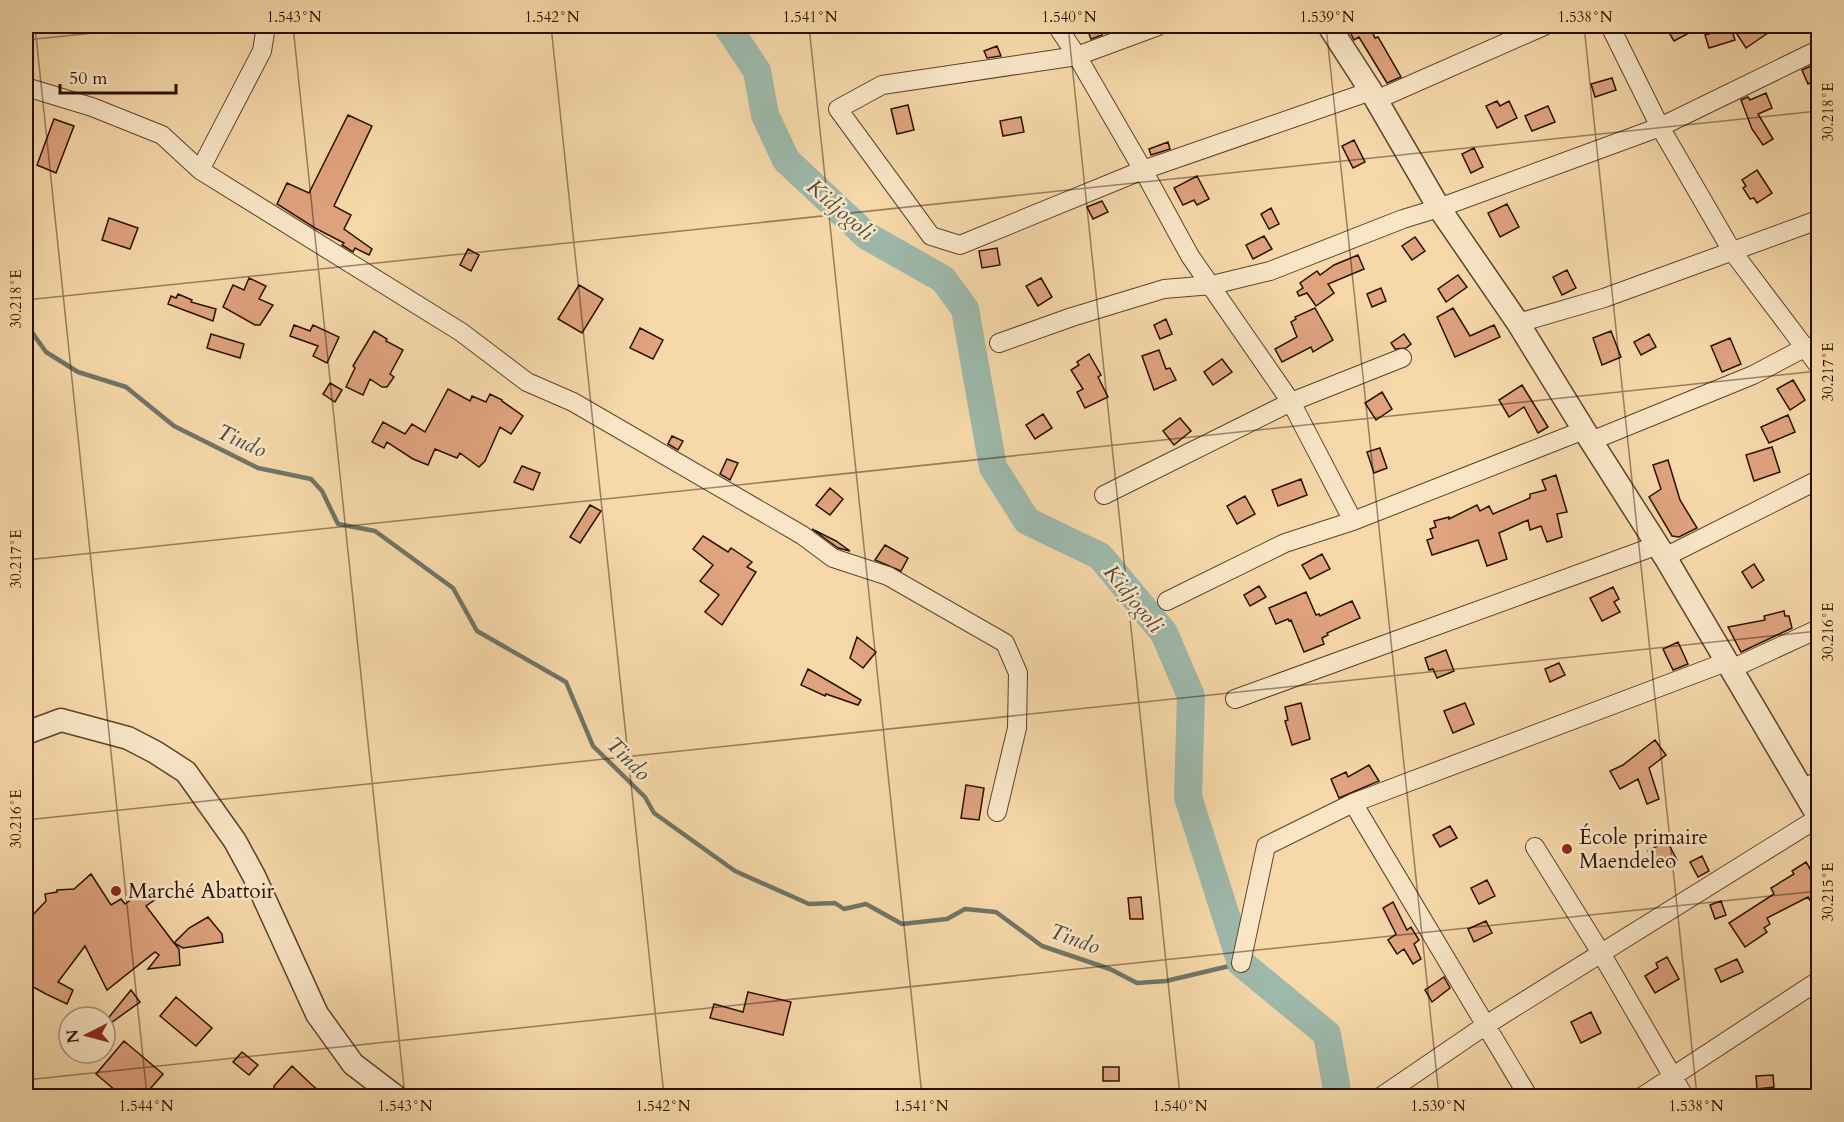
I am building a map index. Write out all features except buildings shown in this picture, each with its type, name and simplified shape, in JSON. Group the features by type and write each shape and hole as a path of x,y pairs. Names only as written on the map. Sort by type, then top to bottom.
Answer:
{"street":[{"path":"200,170 262,51 266,26"},
{"path":"1057,26 1143,170 1190,256 1291,402 1353,521"},
{"path":"1158,26 1077,56 882,85 838,109 931,236 960,245 1143,170 1373,95 1544,26"},
{"path":"1329,26 1373,95 1439,208 1518,323 1661,551 1729,665 1810,785 1818,817 1486,1025 1382,1096"},
{"path":"1610,26 1660,127 1732,251 1812,347 1818,366"},
{"path":"999,343 1072,317 1164,289 1212,285 1270,271 1403,219 1660,127 1818,50"},
{"path":"26,87 92,107 162,135 200,170 461,332 527,382 584,408 802,535 833,558 888,576 1005,643 1018,673 1017,728 997,812"},
{"path":"1518,323 1604,298 1818,220"},
{"path":"1167,601 1285,543 1353,521 1753,375 1812,347"},
{"path":"1104,495 1291,402 1402,358"},
{"path":"1235,699 1661,551 1818,480"},
{"path":"1241,963 1266,846 1353,803 1729,665 1818,629"},
{"path":"26,733 61,720 128,738 186,772 236,841 318,1014 353,1064 395,1096"},
{"path":"1353,803 1528,1096"},
{"path":"1535,847 1601,953 1684,1096"},
{"path":"1643,1096 1818,981"}],"waterway":[{"name":"Kidjogoli","path":"727,26 757,71 765,115 786,160 867,236 943,279 965,309 993,467 1027,521 1100,556 1164,633 1191,696 1188,797 1241,963 1327,1034 1338,1096"},
{"name":"Tindo","path":"26,324 46,352 78,372 126,387 174,426 258,468 311,479 322,491 338,524 375,531 453,588 477,631 566,682 593,746 645,797 654,813 735,871 809,904 835,903 844,909 866,904 902,924 947,919 965,909 996,912 1042,946 1110,969 1137,983 1166,981 1238,964"}],"place":[{"name":"École primaire Maendeleo","path":"1567,849"},
{"name":"Marché Abattoir","path":"116,891"}]}
